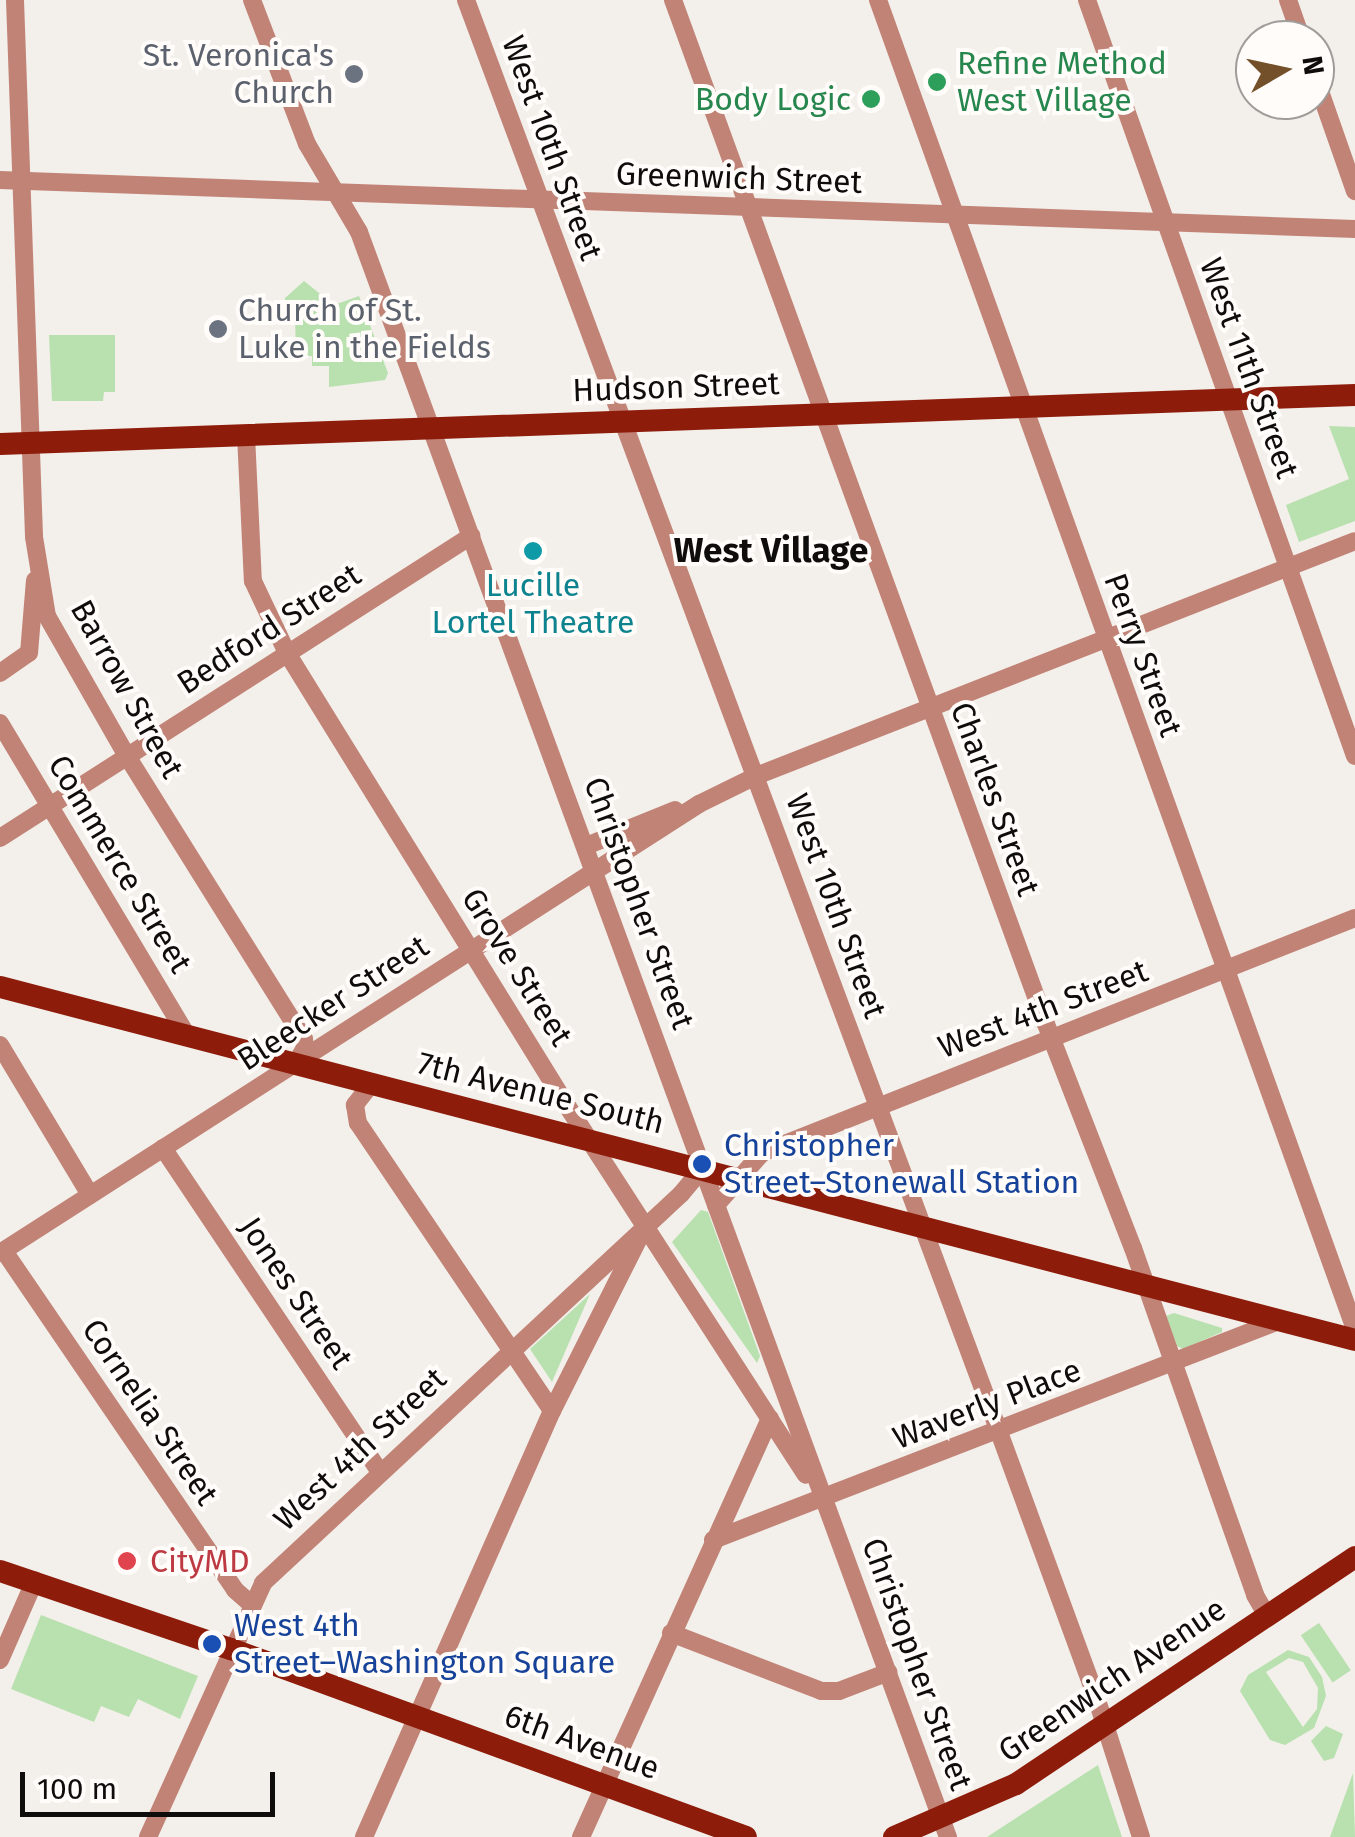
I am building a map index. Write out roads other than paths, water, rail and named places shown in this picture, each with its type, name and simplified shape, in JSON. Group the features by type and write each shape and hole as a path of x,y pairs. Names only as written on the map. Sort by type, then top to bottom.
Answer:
{"main road":[{"name":"Hudson Street","path":"0,444 1355,396"},
{"name":"7th Avenue South","path":"0,986 1145,1282 1355,1340"},
{"name":"Greenwich Avenue","path":"894,1837 944,1827 1016,1784 1355,1558"},
{"name":"6th Avenue","path":"0,1571 231,1649 746,1837"}],"street":[{"name":"Barrow Street","path":"15,0 37,571 54,631 127,756 304,1038 305,1048 296,1063"},
{"name":"Christopher Street","path":"252,0 300,130 354,219 944,1827"},
{"name":"West 10th Street","path":"466,0 999,1432 1141,1837"},
{"name":"Charles Street","path":"674,0 816,384 822,415 1145,1282 1255,1595 1267,1616"},
{"name":"Perry Street","path":"878,0 1105,640 1349,1294 1355,1330"},
{"name":"West 11th Street","path":"1087,0 1355,756"},
{"path":"1330,120 1355,191"},
{"name":"Greenwich Street","path":"0,180 1355,229"},
{"name":"Grove Street","path":"246,434 252,581 287,653 588,1138 824,1500"},
{"name":"Bedford Street","path":"0,838 471,536"},
{"name":"Bleecker Street","path":"2,1252 700,804 756,776 1355,541"},
{"path":"0,674 29,653 37,571"},
{"name":"Commerce Street","path":"0,723 187,1035"},
{"name":"Bleecker Street","path":"586,846 669,811 700,804"},
{"name":"West 4th Street","path":"716,1206 762,1154 1355,918"},
{"path":"0,1045 90,1195"},
{"path":"372,1082 355,1104 358,1123 552,1411"},
{"name":"Jones Street","path":"164,1148 379,1470"},
{"name":"West 4th Street","path":"148,1837 250,1603 262,1584 379,1470 645,1227 703,1168"},
{"path":"364,1837 552,1411 645,1227"},
{"name":"Cornelia Street","path":"2,1252 234,1590 250,1603"},
{"name":"Waverly Place","path":"713,1540 1282,1320"},
{"path":"581,1837 770,1420"},
{"path":"0,1660 34,1580"},
{"path":"671,1633 821,1691 839,1690 890,1672"}],"place":[{"name":"St. Veronica's Church","path":"354,74"},
{"name":"Refine Method West Village","path":"937,82"},
{"name":"Body Logic","path":"871,99"},
{"name":"Church of St. Luke in the Fields","path":"218,329"},
{"name":"Lucille Lortel Theatre","path":"533,551"},
{"name":"Christopher Street–Stonewall Station","path":"702,1164"},
{"name":"CityMD","path":"127,1561"},
{"name":"West 4th Street–Washington Square","path":"212,1644"}],"district":[{"name":"West Village","path":"771,550"}]}
